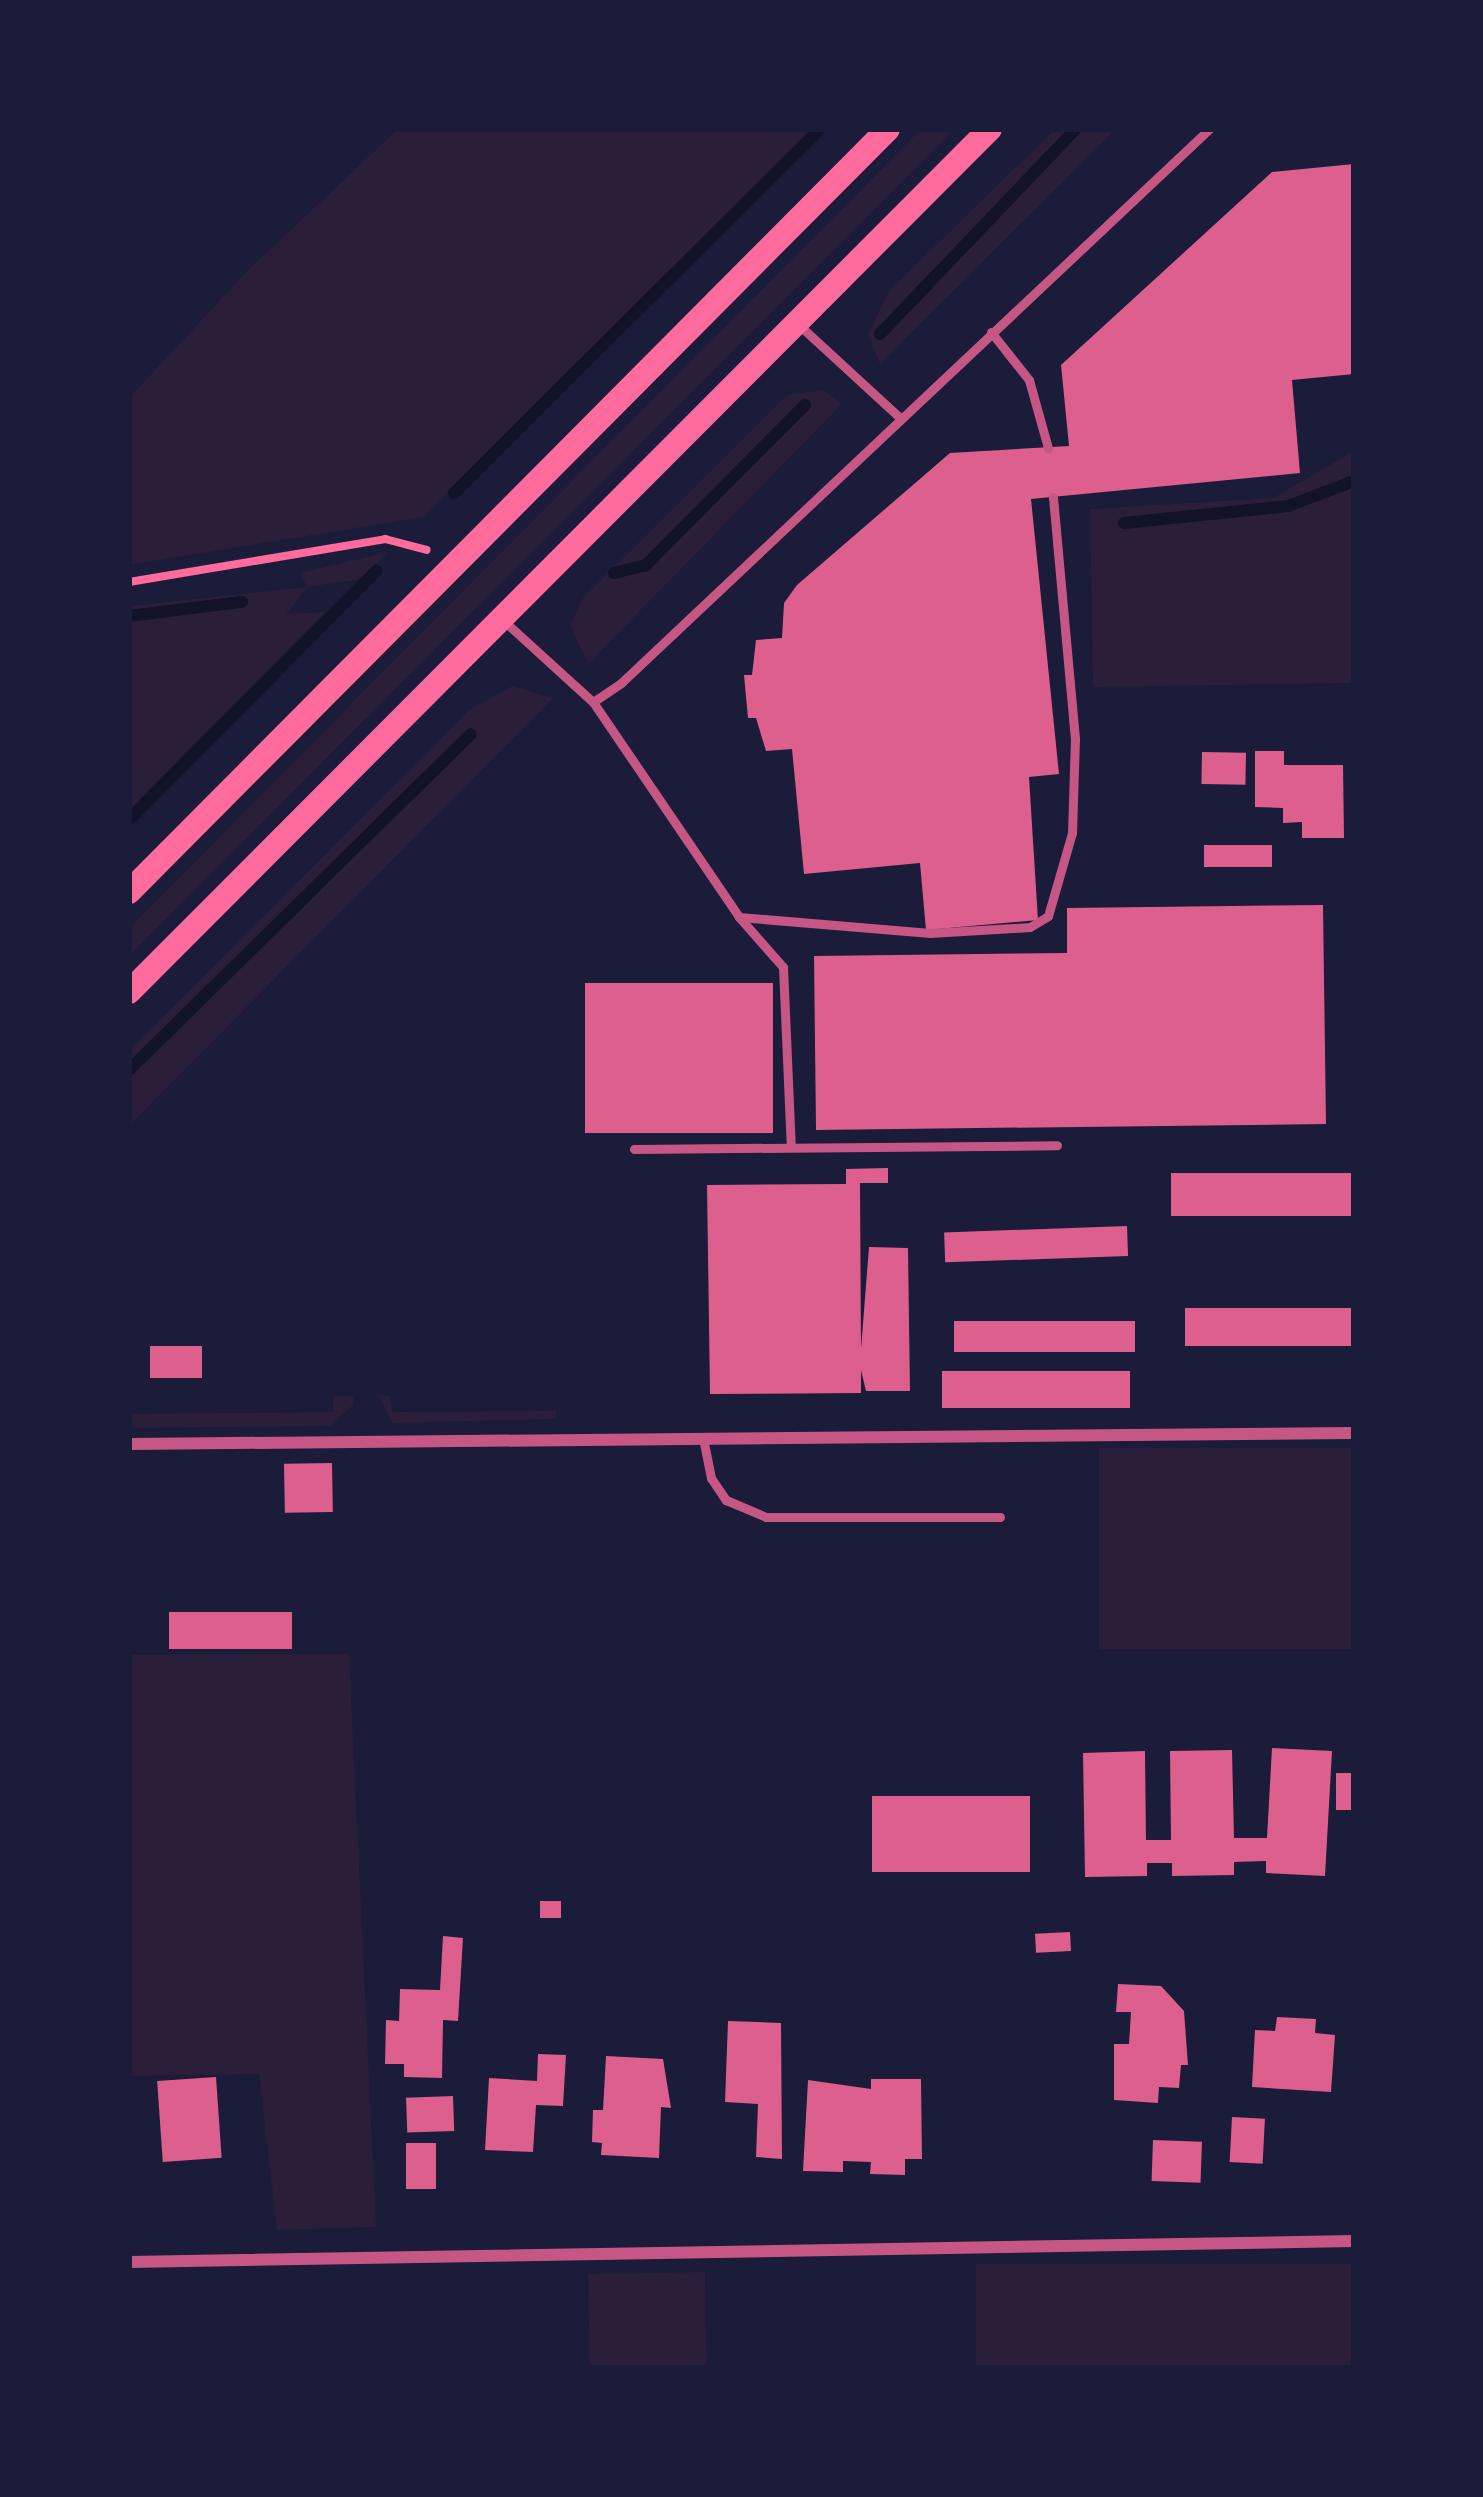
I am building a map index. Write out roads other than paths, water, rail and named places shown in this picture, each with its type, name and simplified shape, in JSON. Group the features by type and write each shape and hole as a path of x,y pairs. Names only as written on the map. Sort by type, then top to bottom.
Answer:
{"main road":[{"path":"129,892 888,129"},
{"path":"129,992 990,129"}],"street":[{"path":"129,1444 1354,1433"},
{"path":"129,2262 1354,2241"}],"lane":[{"path":"593,702 638,669 899,417 1209,129"},
{"path":"795,322 899,417"},
{"path":"991,332 1029,380 1048,448"},
{"path":"739,917 930,933 1030,927 1048,916 1072,833 1075,739 1053,497"},
{"path":"501,618 593,702 739,917 783,967 790,1147"},
{"path":"634,1149 1057,1145"},
{"path":"703,1438 711,1478 726,1500 766,1516 1000,1517"}],"waterway":[{"path":"454,493 820,129"},
{"path":"880,334 1076,129"},
{"path":"645,566 805,405"},
{"path":"1124,523 1288,506 1354,481"},
{"path":"614,573 647,565"},
{"path":"129,820 376,571"},
{"path":"129,616 242,602"},
{"path":"129,1070 471,734"}]}
